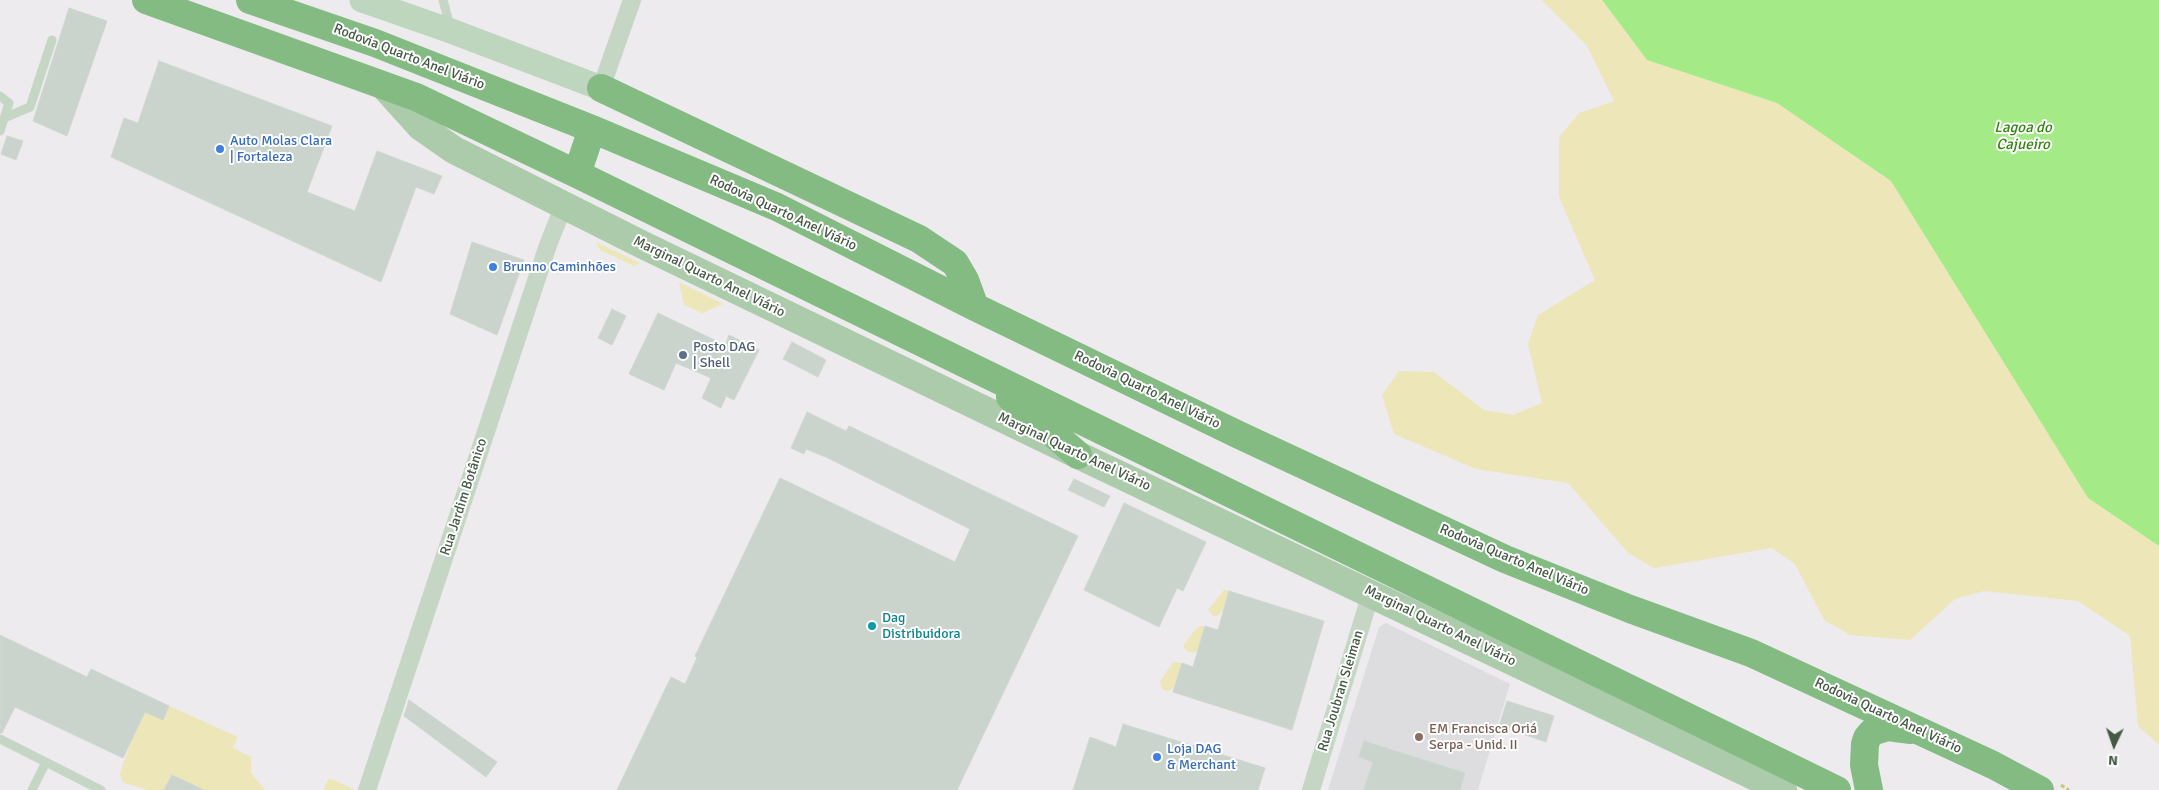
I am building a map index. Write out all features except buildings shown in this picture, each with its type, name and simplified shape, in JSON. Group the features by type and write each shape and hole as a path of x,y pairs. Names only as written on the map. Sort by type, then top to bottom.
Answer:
{"highway":[{"path":"146,0 416,97 1837,790"},
{"name":"Rodovia Quarto Anel Viário","path":"250,0 375,43 592,129 777,207 975,307 1239,435 1505,559 1751,653 1993,764 2040,790"},
{"path":"600,88 919,239 955,263 965,280 975,307"},
{"path":"577,174 592,129"},
{"path":"972,367 1031,413 1078,455"},
{"path":"1869,790 1864,753 1867,738 1872,732 1888,727 1922,731"}],"main road":[{"name":"Marginal Quarto Anel Viário","path":"384,86 421,127 454,150 643,245 1078,455 1783,790"}],"street":[{"path":"362,0 451,31 600,88 632,0"},
{"name":"Rua Jardim Botânico","path":"367,790 548,245 564,205"},
{"name":"Rua Joubran Sleiman","path":"1311,790 1371,593"}],"lane":[{"path":"443,0 451,31"},
{"path":"4,118 30,107 52,40"},
{"path":"0,96 9,103 0,131"},
{"path":"0,739 100,790"},
{"path":"32,790 46,762"}],"shaded area":[{"path":"1542,0 1602,0 1647,60 1777,103 1891,181 2088,498 2159,546 2159,745 2138,726 2130,636 2078,601 1984,591 1955,599 1910,640 1850,635 1824,620 1795,564 1772,548 1654,568 1628,553 1568,483 1476,469 1394,434 1382,395 1399,371 1434,372 1484,410 1513,415 1542,403 1528,344 1538,315 1595,280 1559,197 1559,137 1579,113 1614,101 1587,46"},
{"path":"596,242 640,263 634,266 600,250"},
{"path":"679,282 723,304 702,313 684,305"},
{"path":"1224,590 1229,591 1223,611 1217,616 1213,616 1208,610"},
{"name":"EM Francisca Oriá Serpa - Unid. II","path":"1386,623 1510,684 1478,790 1328,790 1379,627"},
{"path":"1200,626 1205,626 1198,651 1193,653 1187,651 1184,645"},
{"path":"1173,662 1182,663 1174,688 1167,691 1162,689 1160,681"},
{"path":"169,706 238,737 233,748 251,757 251,773 265,790 198,790 199,788 172,775 164,790 148,790 124,783 120,773 131,742 145,712 163,720"},
{"path":"329,778 354,789 354,790 323,790"}],"water":[{"name":"Lagoa do Cajueiro","path":"1602,0 2159,0 2159,546 2088,498 1891,181 1777,103 1647,60"}],"place":[{"name":"Auto Molas Clara | Fortaleza","path":"220,149"},
{"name":"Brunno Caminhões","path":"493,267"},
{"name":"Posto DAG | Shell","path":"683,355"},
{"name":"Dag Distribuidora","path":"872,626"},
{"name":"EM Francisca Oriá Serpa - Unid. II","path":"1419,737"},
{"name":"Loja DAG & Merchant","path":"1157,757"}]}
